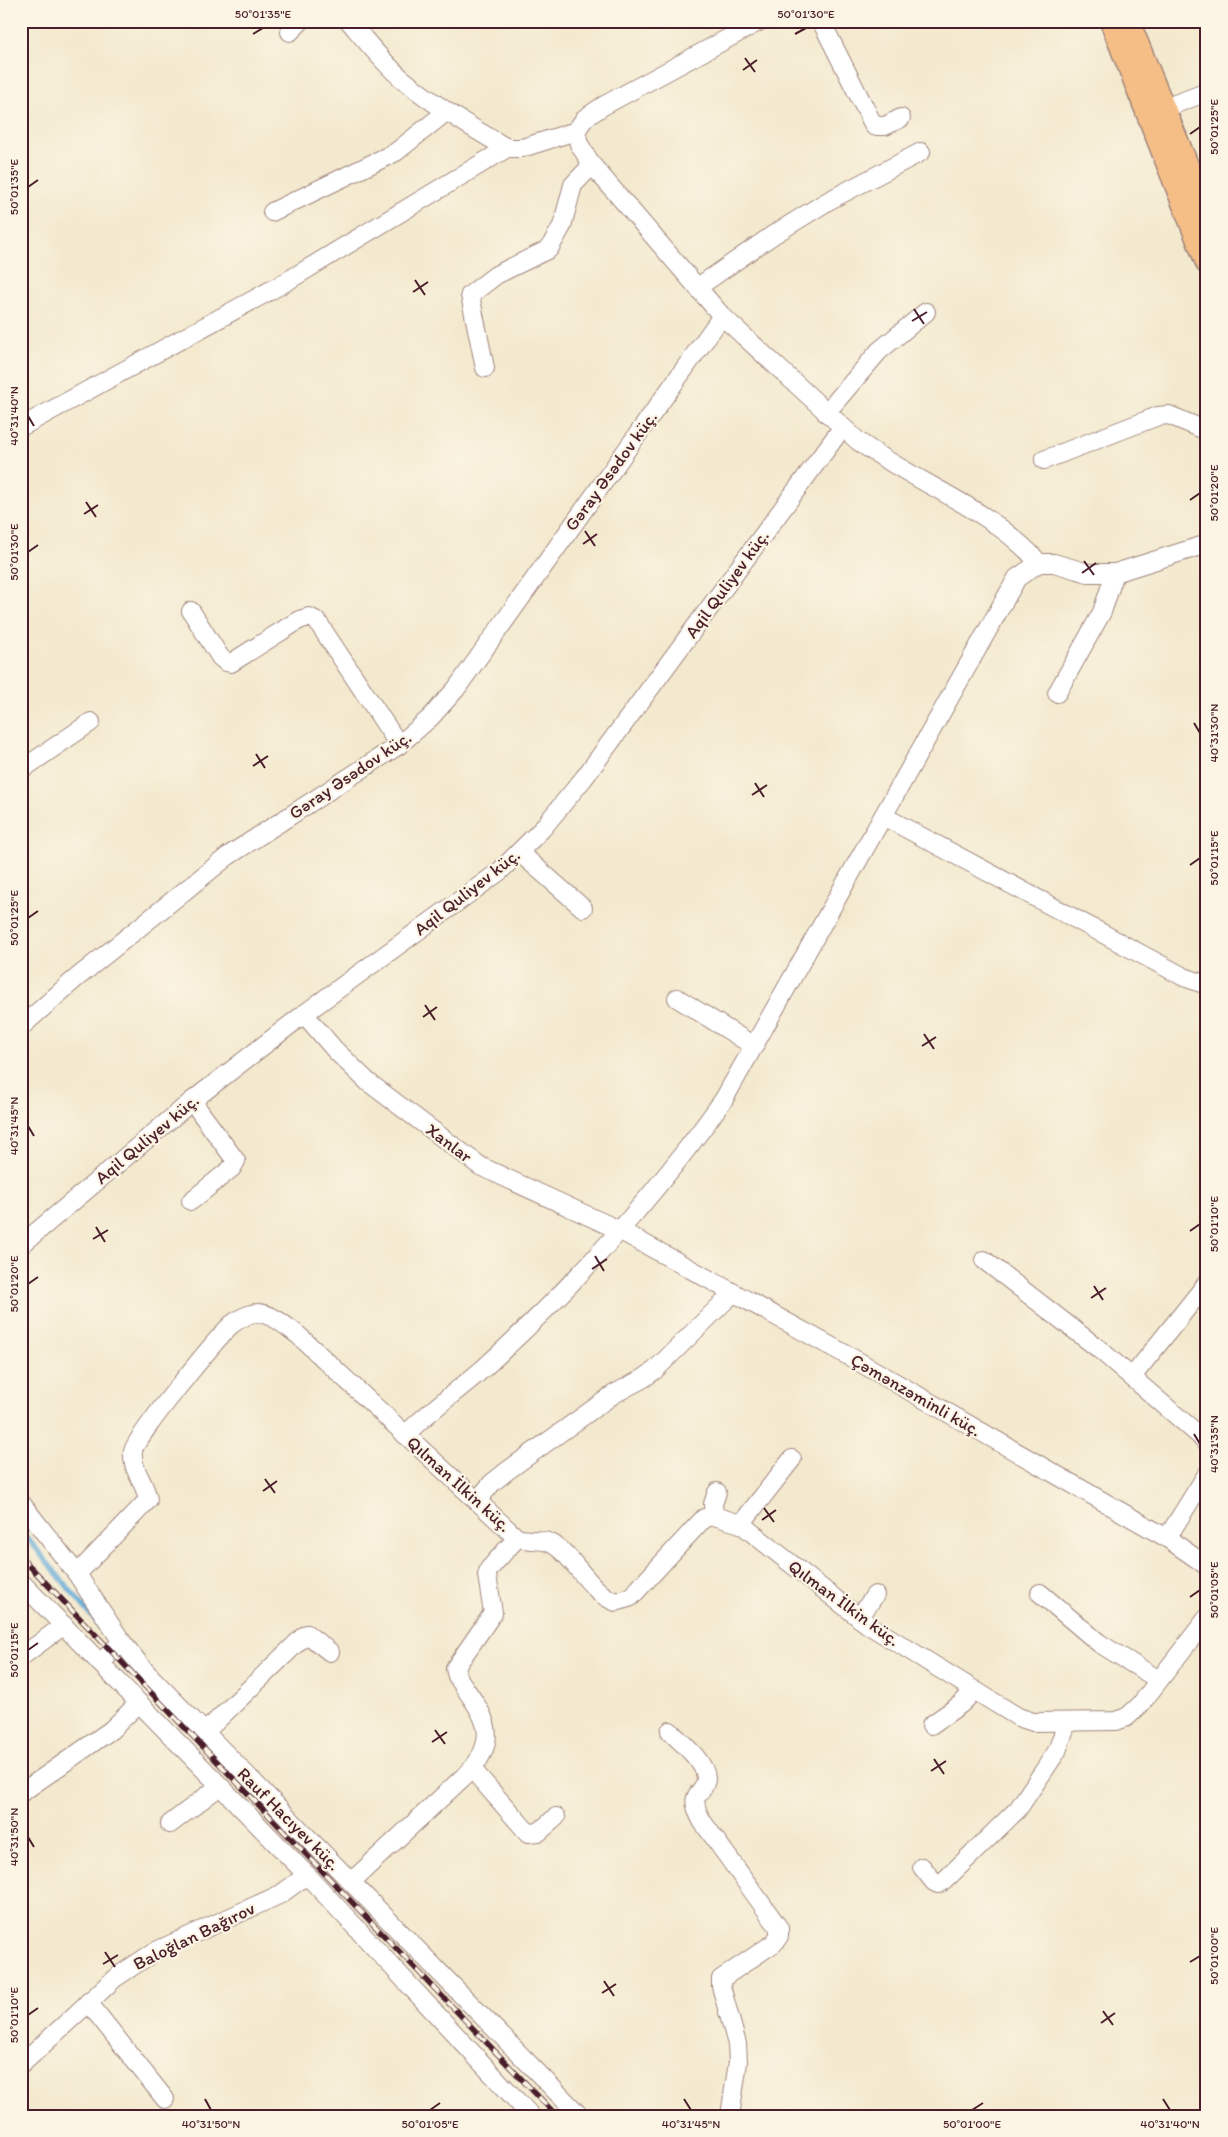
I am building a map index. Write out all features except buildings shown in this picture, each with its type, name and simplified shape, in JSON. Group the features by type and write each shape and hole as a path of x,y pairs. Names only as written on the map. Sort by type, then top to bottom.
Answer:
{"main road":[{"path":"1111,21 1207,263"},
{"path":"1128,21 1207,214"}],"street":[{"path":"350,21 380,57 401,78 446,112 507,148 522,148 576,131 585,118 603,106 760,21"},
{"path":"821,21 874,126 885,126 901,118"},
{"path":"1165,108 1207,92"},
{"path":"272,212 396,152 446,112"},
{"path":"576,131 579,144 592,166 722,316 826,414 881,458 1009,532 1039,563"},
{"path":"21,427 284,283 507,148"},
{"path":"698,287 773,235 828,201 921,152"},
{"path":"485,368 470,295 496,275 549,249 562,226 573,185 592,166"},
{"path":"826,414 879,351 926,312"},
{"name":"Gəray Əsədov küç.","path":"21,1027 74,980 228,856 399,745 430,718 456,689 722,316"},
{"path":"1044,460 1158,416 1169,416 1207,431"},
{"name":"Aqil Quliyev küç.","path":"21,1245 192,1101 304,1014 500,871 520,853 584,778 842,428"},
{"path":"405,1435 484,1367 621,1231 702,1130 724,1099 1017,578 1039,563 1054,563 1088,573 1115,573 1207,544"},
{"path":"1057,693 1102,612 1115,573"},
{"path":"191,611 220,657 226,662 232,663 299,620 309,617 317,620 399,745"},
{"path":"21,770 91,722"},
{"path":"882,816 1184,978 1207,985"},
{"path":"520,853 583,908"},
{"path":"676,998 754,1046"},
{"name":"Xanlar","path":"304,1014 335,1050 368,1082 480,1166 621,1231"},
{"path":"191,1201 232,1168 236,1161 192,1101"},
{"name":"Çəmənzəminli küç.","path":"621,1231 854,1359 1167,1538 1207,1566"},
{"path":"984,1260 1034,1296 1207,1442"},
{"path":"1132,1377 1207,1283"},
{"path":"477,1501 492,1484 507,1472 614,1394 655,1370 733,1293"},
{"name":"Qılman İlkin küç.","path":"77,1574 148,1500 146,1486 133,1466 133,1448 185,1378 231,1325 244,1317 258,1313 277,1320 284,1325 517,1538 548,1542 557,1548 602,1596 616,1602 624,1602 631,1598 696,1525 704,1518 714,1516 741,1524 859,1618 974,1691 1025,1720 1067,1723 1116,1721 1127,1717 1140,1705 1207,1618"},
{"path":"741,1524 792,1460"},
{"path":"1167,1538 1207,1474"},
{"path":"714,1516 713,1504 717,1492"},
{"name":"Rauf Hacıyev küç.","path":"21,1503 77,1574 122,1642 145,1671 580,2116"},
{"path":"351,1882 472,1769 481,1757 488,1733 484,1720 457,1676 455,1668 493,1613 487,1575 489,1569 517,1538"},
{"name":"Rauf Hacıyev küç.","path":"21,1582 307,1875 531,2116"},
{"path":"1040,1593 1099,1643 1159,1680"},
{"path":"859,1618 875,1595"},
{"path":"21,1658 64,1625"},
{"path":"204,1733 307,1634 312,1636 330,1652"},
{"path":"100,1662 122,1642"},
{"path":"931,1724 961,1704 974,1691"},
{"path":"21,1793 111,1730 139,1703"},
{"path":"922,1867 934,1882 938,1884 944,1881 1009,1819 1057,1751 1067,1723"},
{"path":"670,1732 700,1764 706,1775 706,1781 694,1801 702,1821 779,1928 779,1936 774,1943 721,1980 737,2044 738,2062 730,2116"},
{"path":"472,1769 528,1833 539,1832 556,1817"},
{"path":"170,1824 220,1786"},
{"name":"Baloğlan Bağırov","path":"22,2062 114,1978 154,1952 281,1894 307,1875"},
{"path":"88,2002 165,2099"}],"waterway":[{"path":"21,1530 102,1629"}],"railway":[{"path":"21,1557 557,2116"}]}
